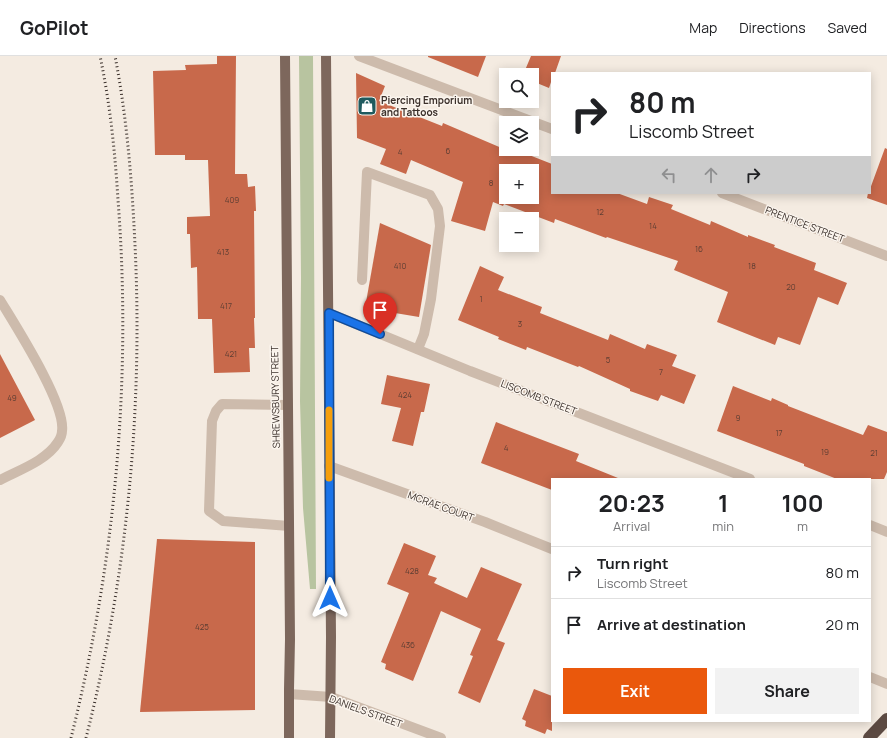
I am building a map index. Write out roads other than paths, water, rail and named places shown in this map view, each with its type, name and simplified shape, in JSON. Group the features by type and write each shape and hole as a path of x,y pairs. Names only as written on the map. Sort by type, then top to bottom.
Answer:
{"highway":[{"path":"869,738 887,719"}],"main road":[{"name":"SHREWSBURY STREET","path":"284,56 290,639 289,738"},
{"path":"326,56 329,313 330,738"}],"street":[{"path":"359,56 551,129"},
{"path":"362,280 367,172 430,195 438,209 440,226 431,298 424,334 418,349"},
{"name":"PRENTICE STREET","path":"725,194 887,256"},
{"path":"0,300 41,370 58,408 62,430 58,441 42,458 0,480"},
{"name":"LISCOMB STREET","path":"329,313 747,478"},
{"path":"287,405 222,404 216,411 212,421 209,511 223,521 289,526"},
{"name":"MCRAE COURT","path":"329,466 485,522 551,549"},
{"path":"871,525 887,532"},
{"path":"871,677 887,684"},
{"name":"DANIELS STREET","path":"289,694 331,697 441,738"}],"railway":[{"path":"71,738 99,605 109,538 121,403 123,335 122,268 118,200 112,128 100,56"},
{"path":"86,738 100,677 122,555 134,431 137,307 135,245 126,126 115,56"}],"place":[{"name":"Piercing Emporium and Tattoos","path":"367,106"}]}
